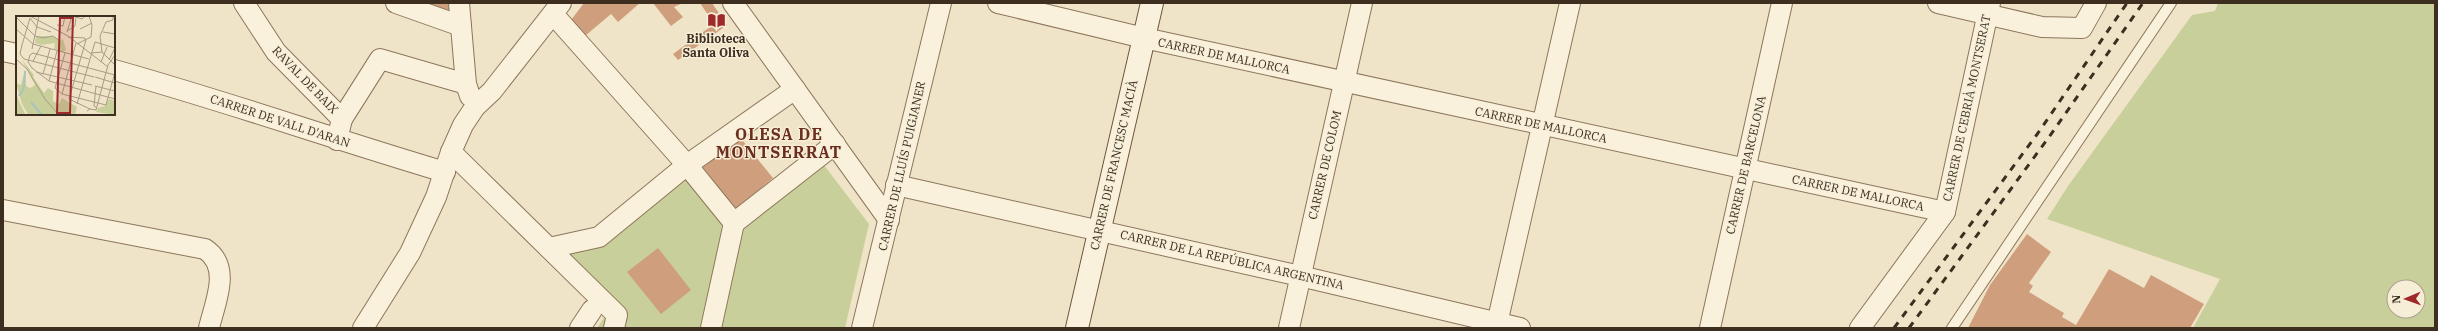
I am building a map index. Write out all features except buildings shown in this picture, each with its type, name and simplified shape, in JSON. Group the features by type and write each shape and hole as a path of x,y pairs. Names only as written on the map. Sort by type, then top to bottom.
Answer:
{"street":[{"name":"RAVAL DE BAIX","path":"244,3 276,52 342,119 337,140"},
{"path":"396,3 461,26"},
{"path":"459,3 466,84 474,107"},
{"path":"733,3 889,220"},
{"name":"CARRER DE LLUÍS PUIGJANER","path":"862,328 940,3"},
{"name":"CARRER DE MALLORCA","path":"998,3 1144,38 1945,212 1860,328"},
{"name":"CARRER DE FRANCESC MACIÀ","path":"1077,328 1152,3"},
{"name":"CARRER DE COLOM","path":"1289,328 1362,3"},
{"path":"1497,325 1570,3"},
{"name":"CARRER DE BARCELONA","path":"1710,328 1782,3"},
{"path":"1938,3 1988,9 2042,27 2082,28 2096,3"},
{"path":"363,328 410,253 445,172 451,152 463,125 474,107 492,91 557,9 734,223"},
{"name":"CARRER DE CEBRIÀ MONTSERAT","path":"1945,212 1988,9"},
{"path":"3,51 16,54"},
{"path":"342,119 380,59 466,84"},
{"name":"CARRER DE VALL D'ARAN","path":"115,70 213,98 337,140 445,172"},
{"path":"549,248 599,237 687,165 795,89"},
{"path":"711,328 734,223 835,144"},
{"path":"451,152 617,315 614,328"},
{"name":"CARRER DE LA REPÚBLICA ARGENTINA","path":"896,185 1300,276 1497,325 1520,328"},
{"path":"3,210 204,249 217,260 221,274 209,328"},
{"path":"580,328 592,310"}],"lane":[{"path":"1952,328 2171,3"}],"green space":[{"path":"2218,3 2435,3 2435,328 2193,328 2220,279 2047,219 2068,186 2192,15 2215,11"},
{"path":"817,156 869,224 845,328 597,328 606,315 545,254 595,240 684,177 726,229"}],"railway":[{"path":"1894,328 2038,133 2127,3"},
{"path":"1909,328 2049,137 2143,3"}],"place":[{"name":"Biblioteca Santa Oliva","path":"716,20"}],"district":[{"name":"OLESA DE MONTSERRAT","path":"779,143"}]}
